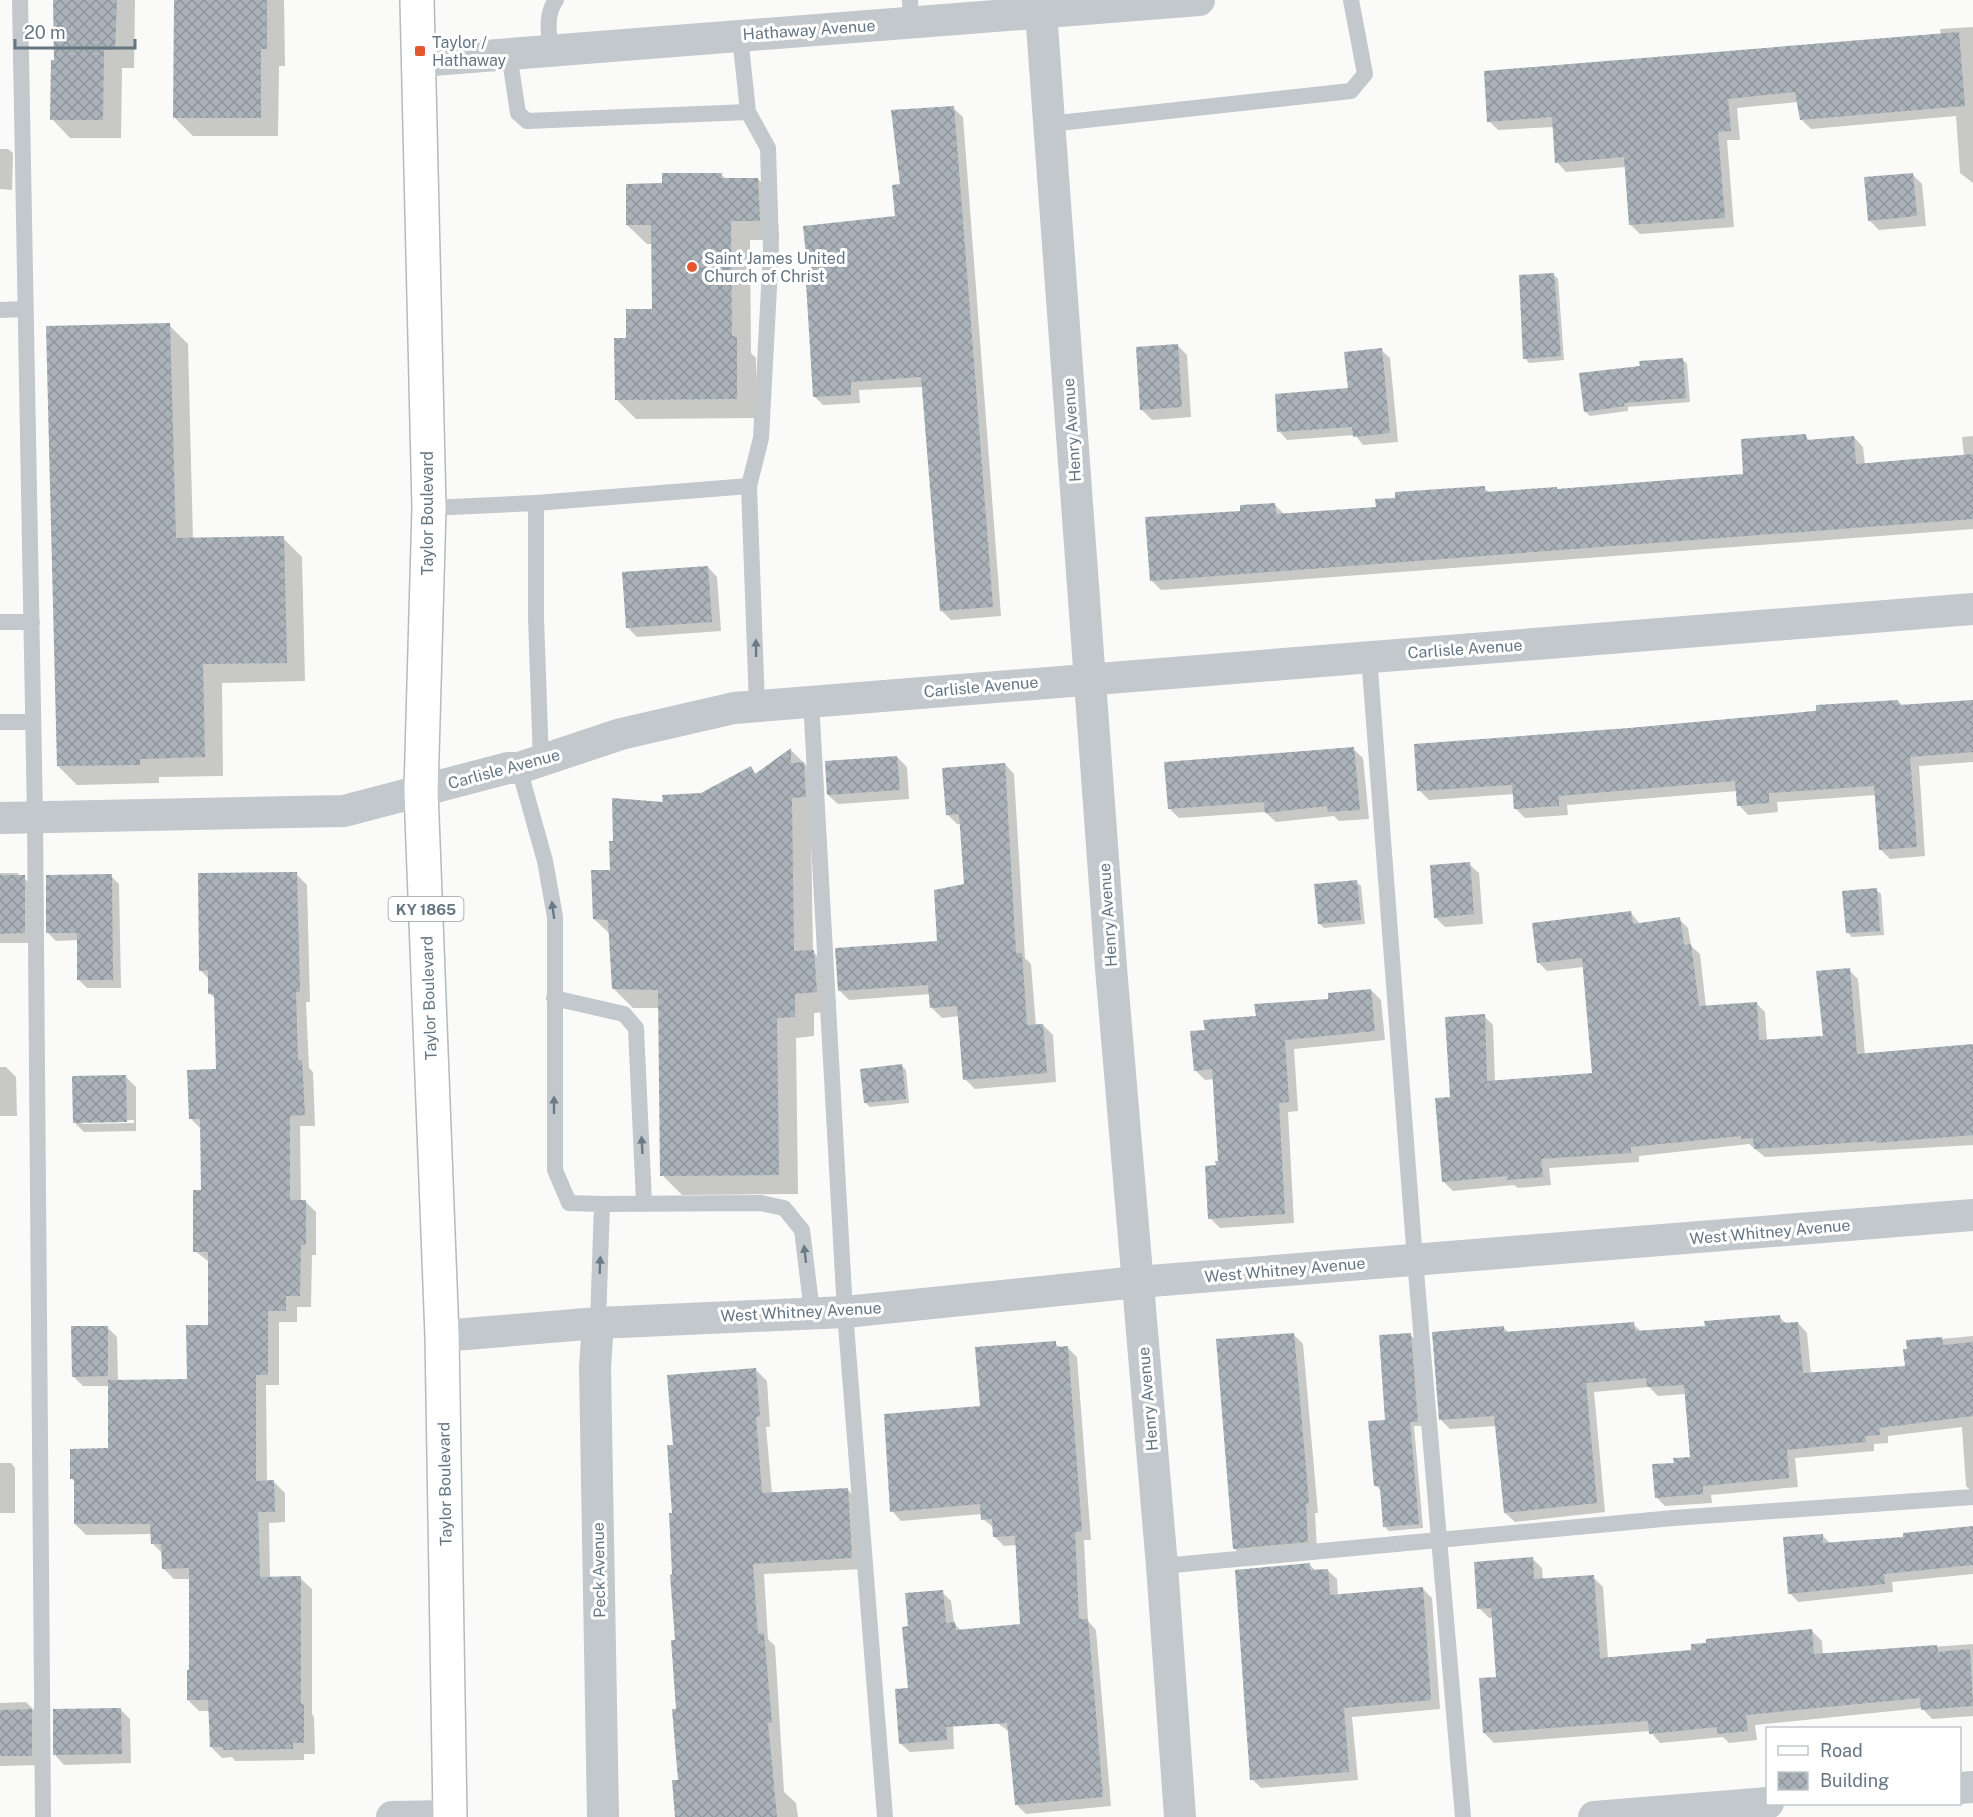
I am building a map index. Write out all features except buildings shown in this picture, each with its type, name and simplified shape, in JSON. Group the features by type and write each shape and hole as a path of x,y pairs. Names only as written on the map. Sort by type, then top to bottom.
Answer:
{"main road":[{"name":"Taylor Boulevard","path":"417,0 429,508 421,791 442,1335 450,1817"}],"street":[{"name":"Hathaway Avenue","path":"420,61 740,36 910,11 1041,12 1198,0"},
{"name":"Henry Avenue","path":"1041,12 1180,1817"},
{"name":"Carlisle Avenue","path":"0,818 344,811 508,768 530,765 621,734 734,708 811,700 1973,609"},
{"name":"West Whitney Avenue","path":"442,1335 598,1323 845,1312 1138,1282 1973,1215"},
{"name":"Peck Avenue","path":"598,1323 596,1367 603,1817"},
{"path":"1594,1817 1766,1803"},
{"path":"392,1817 450,1817"}],"lane":[{"path":"20,0 35,817 43,1817"},
{"path":"551,51 548,26 550,8 556,0"},
{"path":"1049,124 1351,91 1365,74 1351,0"},
{"path":"740,36 748,112 768,148 771,250 761,438 749,486 754,548 757,706"},
{"path":"509,54 518,113 527,121 748,112"},
{"path":"0,310 25,309"},
{"path":"429,508 749,486"},
{"path":"536,502 536,618 530,765 555,917 555,1170 569,1203 761,1203 784,1208 802,1230 812,1312"},
{"path":"0,622 32,622"},
{"path":"1369,656 1415,1260 1463,1817"},
{"path":"811,700 845,1312 885,1817"},
{"path":"0,722 33,722"},
{"path":"554,998 624,1014 636,1028 644,1203"},
{"path":"598,1323 602,1204"},
{"path":"1162,1566 1673,1518 1973,1497"}],"place":[{"name":"Taylor / Hathaway","path":"420,51"},
{"name":"Saint James United Church of Christ","path":"692,267"}]}
